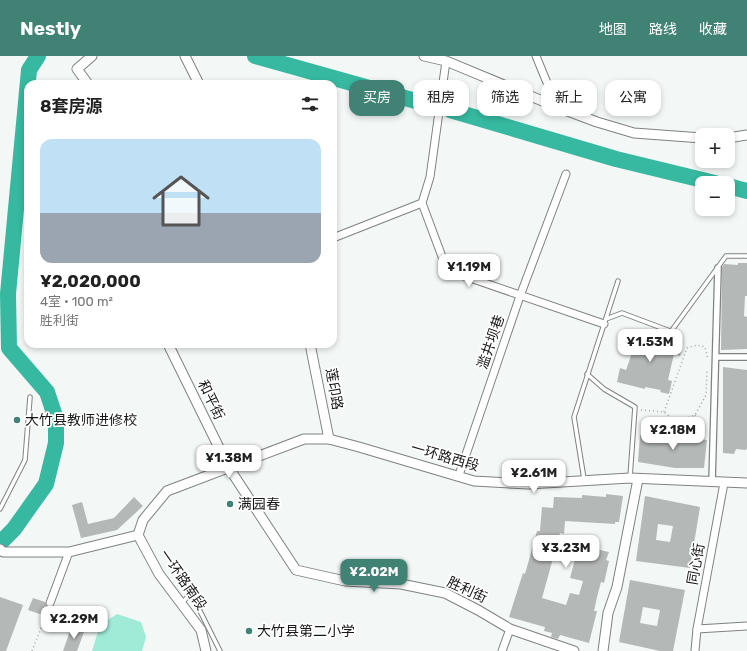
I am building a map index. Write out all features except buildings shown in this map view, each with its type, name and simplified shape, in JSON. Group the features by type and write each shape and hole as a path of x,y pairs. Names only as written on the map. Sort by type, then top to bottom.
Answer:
{"street":[{"path":"85,80 77,69 92,56"},
{"path":"185,56 197,80"},
{"path":"424,56 446,61 541,100"},
{"path":"536,56 546,80"},
{"path":"446,61 430,177 422,203 447,270 520,296 605,322"},
{"path":"581,116 634,133 695,137"},
{"path":"735,137 747,135"},
{"name":"滥井坝巷","path":"458,475 520,296 566,174"},
{"path":"337,236 422,203"},
{"path":"712,482 718,268"},
{"name":"和平街","path":"170,348 229,468"},
{"name":"莲印路","path":"311,348 329,439"},
{"path":"716,357 747,357"},
{"path":"2,550 69,552 138,535 143,520 167,491 304,439 329,439"},
{"name":"一环路西段","path":"329,439 458,475 474,481 528,484 584,480 634,479 724,483 747,482"},
{"name":"胜利街","path":"229,468 296,570 345,581 401,584 445,593 510,629 574,651"},
{"path":"603,651 608,613 617,587 634,479"},
{"name":"同心街","path":"695,651 697,629 724,483"},
{"name":"一环路南段","path":"138,535 159,574 201,630 206,651"},
{"path":"50,603 69,552"},
{"path":"697,629 747,626"},
{"path":"502,651 510,629"}],"lane":[{"path":"605,322 622,314 670,331 726,256 747,256"},
{"path":"584,480 574,417 618,281"},
{"path":"587,374 604,389 635,407 634,479"},
{"path":"0,509 25,460 30,397"},
{"path":"182,603 191,593 220,651"}],"path":[{"path":"638,410 664,412 676,422 695,414 706,395 708,359 705,347 697,345 687,348 664,412"},
{"path":"695,414 706,437 710,440"},
{"path":"32,651 45,618"}],"green space":[{"path":"117,614 141,622 146,637 142,651 92,651 100,625"}],"waterway":[{"path":"28,80 29,70 38,56"},
{"path":"255,56 413,100"},
{"path":"469,116 616,159 695,178"},
{"path":"0,543 14,529 46,484 56,443 56,419 47,392 9,348 8,294 24,123"},
{"path":"735,188 747,191"}],"place":[{"name":"大竹县教师进修校","path":"17,420"},
{"name":"满园春","path":"230,504"},
{"name":"大竹县第二小学","path":"249,631"}]}
